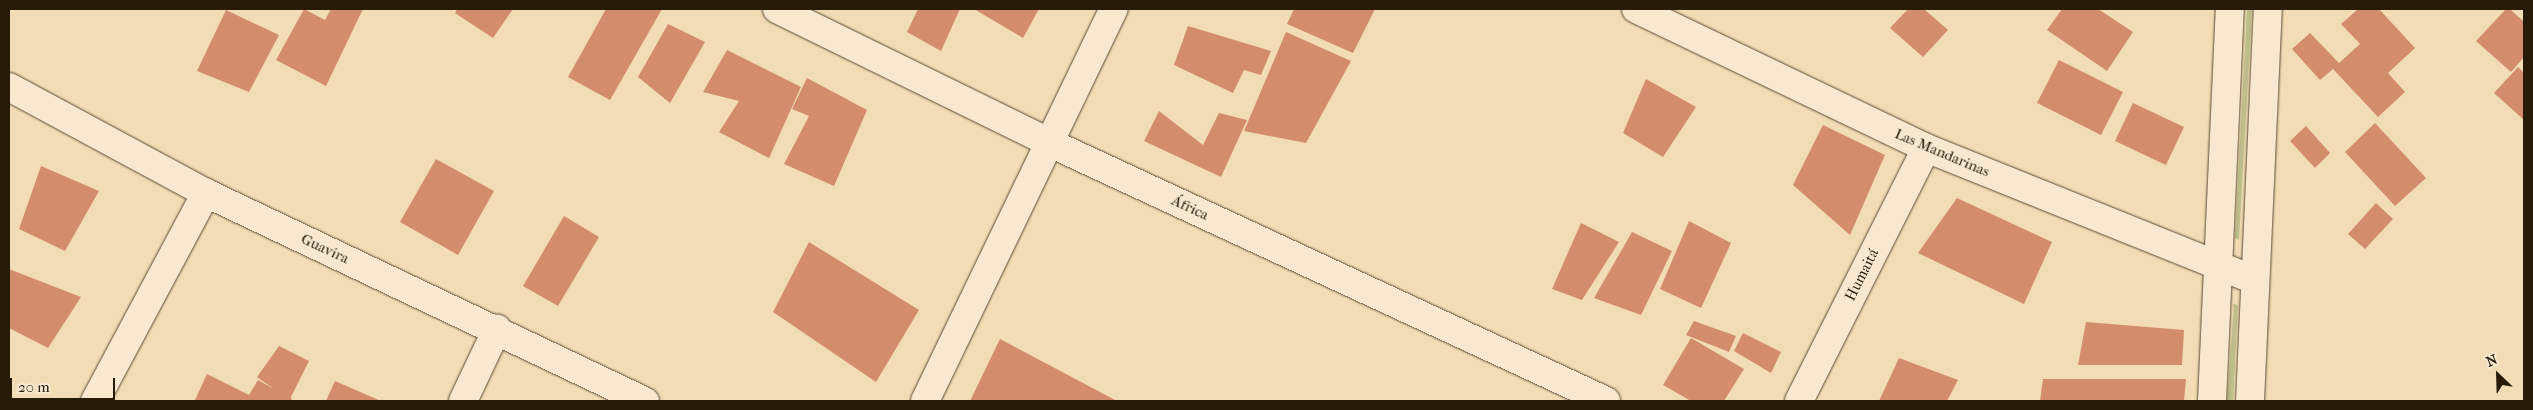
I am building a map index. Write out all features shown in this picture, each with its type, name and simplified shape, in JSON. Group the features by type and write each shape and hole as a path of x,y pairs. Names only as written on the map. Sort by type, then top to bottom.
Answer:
{"street":[{"name":"África","path":"778,9 1050,143 1606,401"},
{"path":"925,401 1114,9"},
{"name":"Las Mandarinas","path":"1636,9 1926,148 2256,280"},
{"path":"2212,401 2230,9"},
{"path":"2250,401 2268,9"},
{"name":"Guavira","path":"9,86 206,193 645,401"},
{"name":"Humaitá","path":"1799,401 1926,148"},
{"path":"95,401 206,193"},
{"path":"463,401 496,329"}],"green space":[{"path":"2247,9 2252,9 2239,240 2235,238"},
{"path":"2234,303 2238,306 2233,401 2227,401"}],"building":[{"path":"304,9 325,20 331,9 363,9 326,86 276,60"},
{"path":"457,9 513,9 493,38 455,13"},
{"path":"606,9 662,9 610,100 568,77"},
{"path":"918,9 960,9 941,51 907,32"},
{"path":"974,9 1039,9 1023,38"},
{"path":"1294,9 1375,9 1353,53 1287,24"},
{"path":"1908,9 1924,9 1948,30 1923,57 1890,28"},
{"path":"2062,9 2098,9 2133,32 2107,71 2047,30"},
{"path":"2358,9 2379,9 2415,48 2388,73 2405,92 2378,117 2333,69 2320,80 2292,49 2310,33 2339,63 2360,44 2341,24"},
{"path":"2506,9 2510,9 2524,22 2524,57 2511,72 2476,41"},
{"path":"226,10 279,35 249,92 197,71"},
{"path":"668,24 705,42 670,103 638,77"},
{"path":"1188,26 1271,51 1261,75 1244,70 1233,93 1174,65"},
{"path":"1286,32 1351,61 1306,143 1244,131"},
{"path":"727,50 801,87 769,158 719,132 739,101 703,92"},
{"path":"2059,60 2123,92 2101,135 2037,103"},
{"path":"2518,67 2524,73 2524,120 2494,93"},
{"path":"807,78 867,110 834,186 784,164 809,116 792,109"},
{"path":"1646,79 1696,107 1663,157 1623,133"},
{"path":"2133,103 2184,127 2166,165 2115,141"},
{"path":"1159,111 1203,145 1219,113 1247,120 1221,177 1144,141"},
{"path":"2375,123 2426,178 2395,206 2345,152"},
{"path":"1823,125 1885,155 1850,235 1793,185"},
{"path":"2306,126 2330,153 2315,168 2290,141"},
{"path":"436,159 494,191 458,255 400,222"},
{"path":"41,166 99,191 65,251 19,229"},
{"path":"1957,198 2052,242 2024,304 1918,253"},
{"path":"2376,203 2393,219 2365,249 2348,234"},
{"path":"564,216 599,237 558,306 523,286"},
{"path":"1689,221 1731,243 1701,308 1660,289"},
{"path":"1581,223 1619,242 1582,300 1552,289"},
{"path":"1632,232 1672,251 1641,315 1594,298"},
{"path":"809,242 919,310 876,382 773,312"},
{"path":"9,269 81,297 48,348 9,328"},
{"path":"1694,321 1736,336 1729,352 1686,335"},
{"path":"2086,322 2184,330 2182,365 2078,365"},
{"path":"1743,333 1781,352 1771,373 1734,351"},
{"path":"1691,338 1744,369 1724,401 1691,401 1663,385"},
{"path":"1000,339 1117,401 970,401"},
{"path":"279,346 309,361 291,397 292,401 195,400 207,374 249,395 258,380 274,389 257,377"},
{"path":"1899,358 1958,380 1947,401 1879,401"},
{"path":"2043,379 2186,379 2184,401 2040,401"},
{"path":"335,381 381,401 326,401"}]}
